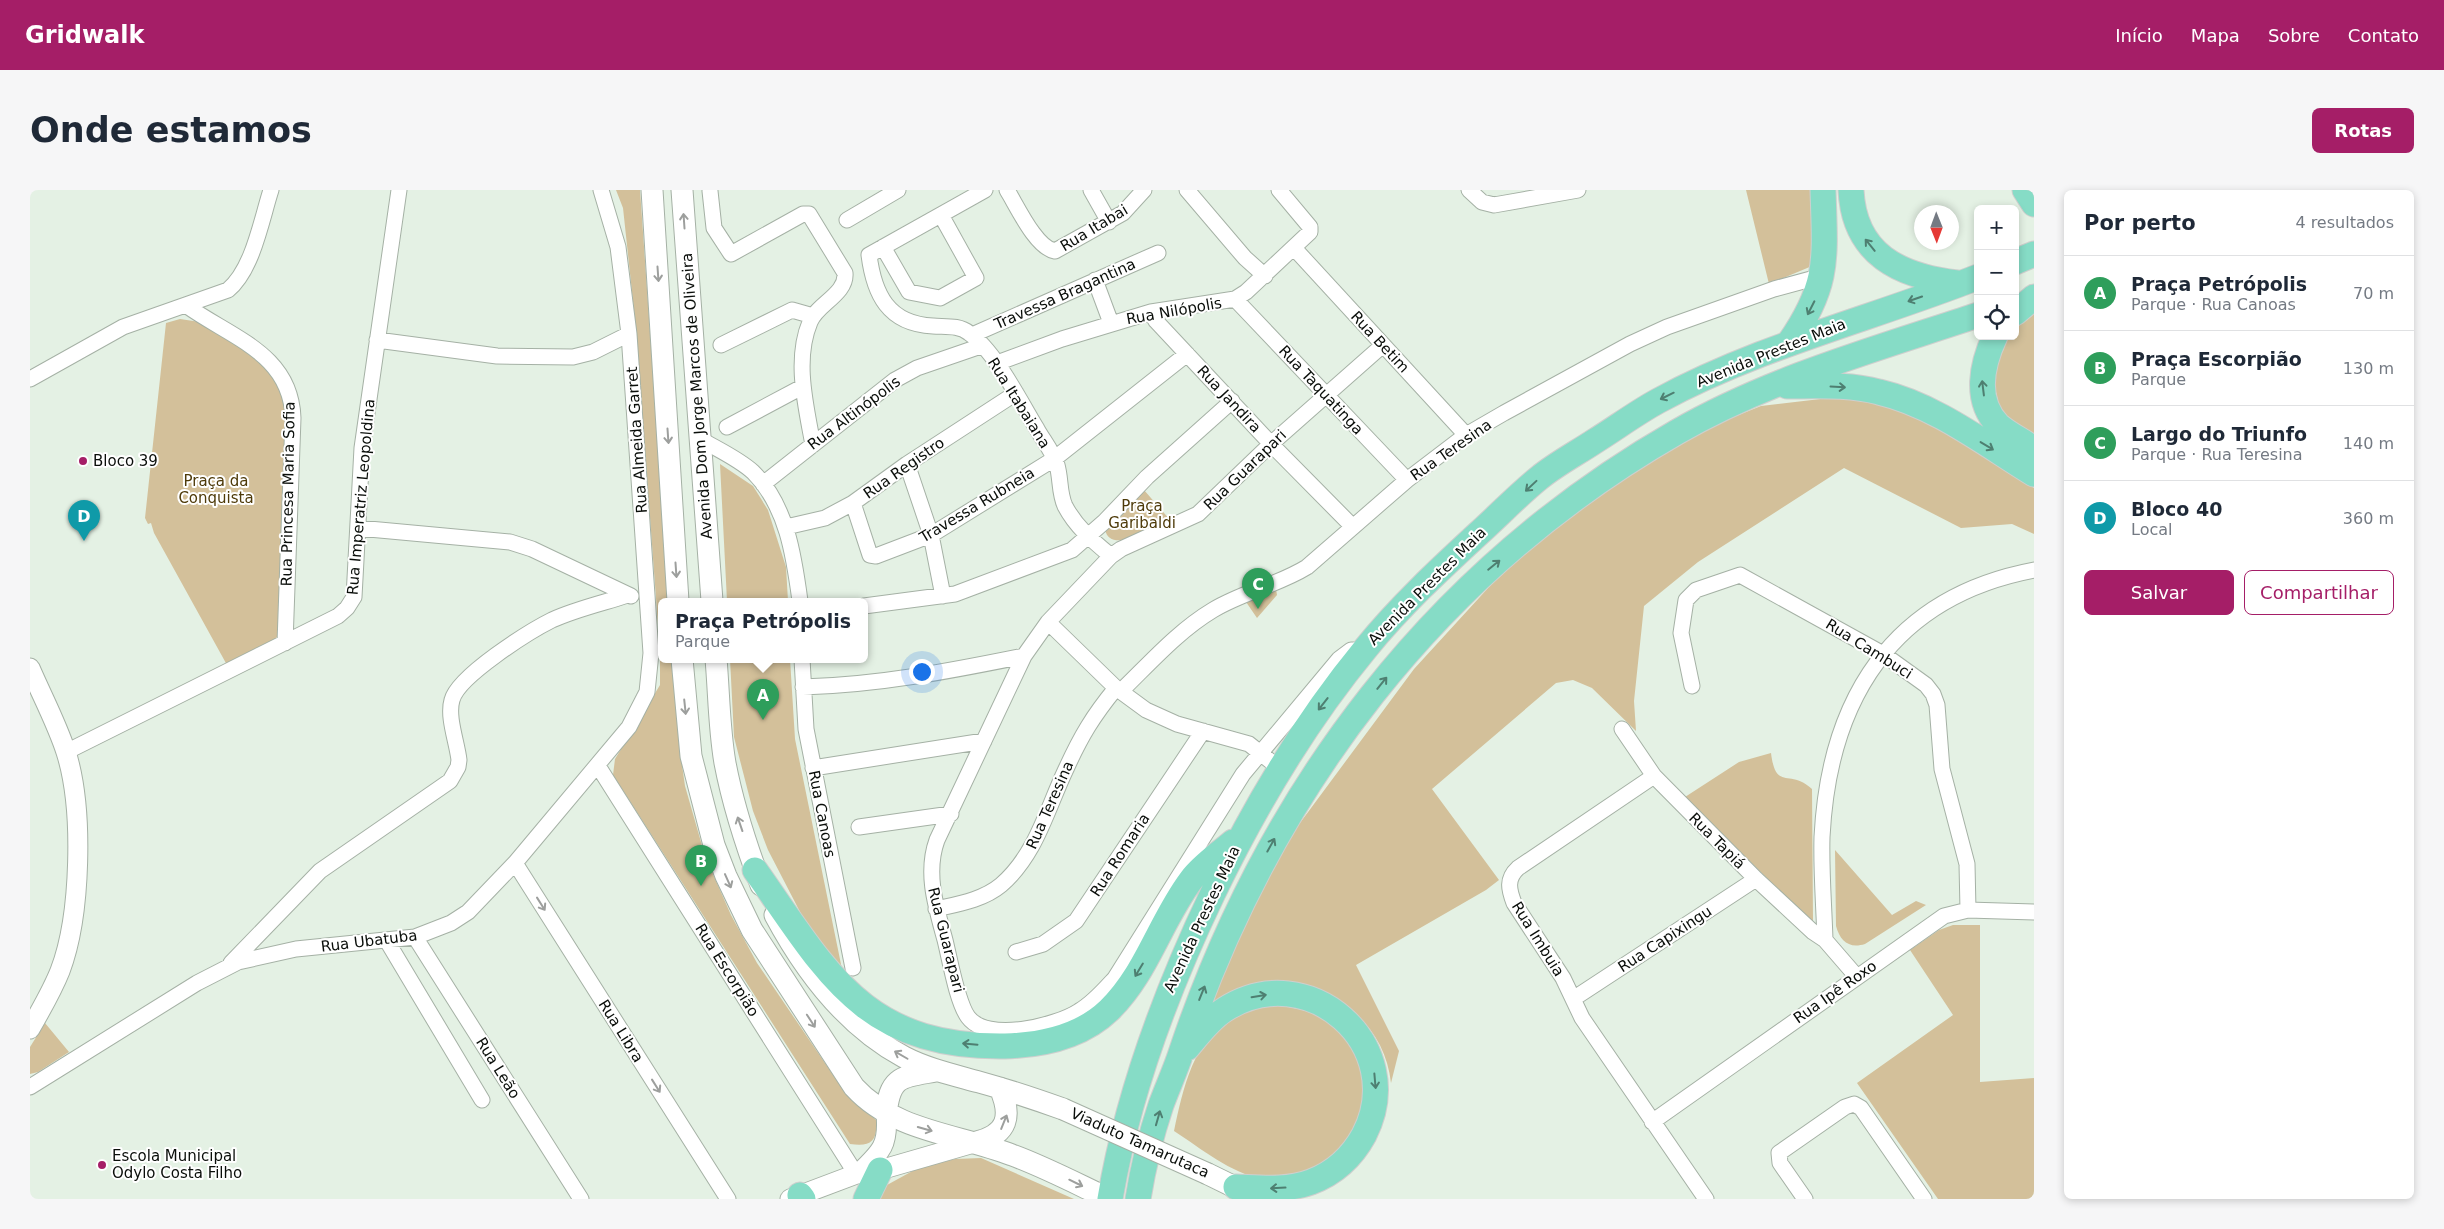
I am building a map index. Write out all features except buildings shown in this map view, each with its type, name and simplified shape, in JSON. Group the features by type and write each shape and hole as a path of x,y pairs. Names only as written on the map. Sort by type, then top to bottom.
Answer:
{"highway":[{"path":"1789,342 1810,310 1822,276 1825,247 1823,190"},
{"path":"1850,190 1857,223 1863,236 1878,254 1898,268 1927,279 1969,280"},
{"path":"2025,190 2034,204"},
{"path":"2019,260 2034,254"},
{"name":"Avenida Prestes Maia","path":"1110,1199 1128,1115 1167,994 1190,940 1241,835 1270,761 1363,650 1438,571 1541,476 1655,402 1720,370 1789,342 1969,280"},
{"path":"2019,301 2034,296"},
{"path":"2019,309 2034,296"},
{"name":"Avenida Prestes Maia","path":"1138,1199 1161,1106 1181,1055 1198,1003 1220,950 1269,848 1307,784 1362,707 1443,612 1486,571 1581,494 1677,432 1772,386 1974,315"},
{"path":"1993,340 1984,364 1982,381 1989,411 1999,425 2034,449"},
{"path":"1772,386 1859,388 1898,398 1942,418 2034,474"},
{"path":"755,870 821,964 848,993 872,1013 899,1028 943,1041 993,1046 1032,1044 1069,1035 1096,1021 1109,1010 1138,974 1192,878 1241,835"},
{"path":"1181,1055 1223,1010 1253,996 1279,994 1301,997 1325,1004 1342,1016 1364,1044 1374,1064 1376,1100 1369,1124 1356,1149 1338,1168 1310,1182 1295,1186 1281,1188 1230,1184"},
{"path":"865,1172 866,1199"}],"main road":[{"name":"Avenida Dom Jorge Marcos de Oliveira","path":"652,190 678,598"},
{"name":"Avenida Dom Jorge Marcos de Oliveira","path":"682,190 712,598"},
{"path":"682,663 691,756 714,845 726,876 752,930 847,1078 861,1095 886,1114 913,1126 977,1142 1042,1167 1110,1199"},
{"path":"716,663 722,739 727,770 737,815 755,870 768,902 792,945 825,991 847,1015 904,1057 937,1071 1000,1088 1007,1111 1004,1125 990,1139 977,1142"},
{"path":"886,1114 888,1096 892,1086 899,1079 937,1071"},
{"name":"Viaduto Tamarutaca","path":"1000,1088 1063,1108 1230,1184"}],"street":[{"path":"30,379 123,327 228,290 239,279 247,266 271,190"},
{"name":"Rua Imperatriz Leopoldina","path":"66,752 338,616 351,603 354,597 362,448 399,190"},
{"name":"Rua Almeida Garret","path":"601,190 618,246 629,334 652,653 647,692"},
{"path":"847,220 875,196 898,190"},
{"path":"976,340 960,328 929,326 912,322 899,316 885,305 876,290 869,255 985,190"},
{"name":"Rua Itabai","path":"1007,190 1039,243 1048,250 1059,250 1109,222 1131,205 1144,190"},
{"path":"1091,190 1109,222"},
{"path":"1187,190 1245,258 1265,276"},
{"name":"Rua Nilópolis","path":"996,363 1111,323 1151,312 1235,299 1265,276 1309,235 1310,230 1279,190"},
{"path":"1469,190 1482,202 1494,205 1578,190"},
{"path":"1494,205 1501,190"},
{"path":"710,191 714,228 731,254 803,214 809,214 813,216 845,277 842,286 813,316 805,340 802,387 813,444"},
{"path":"883,248 909,292 940,298 976,278 941,215"},
{"name":"Rua Betim","path":"1294,248 1466,435"},
{"name":"Travessa Bragantina","path":"976,340 1095,280 1158,253"},
{"name":"Rua Teresina","path":"936,909 969,901 991,891 1000,886 1021,864 1032,846 1085,729 1119,690 1189,626 1241,596 1300,572 1407,480 1466,435 1630,344 1749,297 1822,276"},
{"path":"1095,280 1111,323"},
{"name":"Rua Taquatinga","path":"1235,299 1325,396 1407,480"},
{"name":"Rua Princesa Maria Sofia","path":"187,306 270,360 281,373 290,392 293,418 285,643"},
{"path":"721,345 792,310 813,316"},
{"name":"Rua Jandira","path":"1151,312 1156,321 1232,400 1271,444 1353,527"},
{"path":"377,340 497,356 573,357 593,352 629,334"},
{"name":"Rua Itabaiana","path":"976,340 996,363 1054,459 1064,504 1088,537 1111,556"},
{"name":"Rua Altinópolis","path":"763,484 895,380 976,340"},
{"name":"Rua Guarapari","path":"1270,761 1243,774 1116,978 1089,1005 1068,1017 1028,1029 981,1028 972,1021 962,1007 936,909 931,866 938,840 1024,656 1048,622 1111,556 1128,546 1198,514 1271,444 1383,345"},
{"name":"Travessa Rubneia","path":"853,503 870,555 876,556 931,535 1054,459 1187,354"},
{"path":"727,427 802,387"},
{"name":"Rua Registro","path":"786,527 825,518 853,503 907,464 1016,394"},
{"path":"868,606 955,594 1058,558 1088,537 1147,477 1232,400"},
{"path":"700,439 752,471 763,484 786,527 792,548 800,598"},
{"path":"907,464 931,535 944,596"},
{"path":"358,528 510,542 532,550 648,604"},
{"path":"1826,940 1822,838 1830,769 1842,724 1873,667 1900,634 1948,601 1994,580 2034,570"},
{"name":"Rua Cambuci","path":"1692,686 1681,633 1686,600 1696,590 1734,575 1745,576 1883,654 1926,685 1935,700 1942,769 1967,864 1968,910"},
{"path":"226,968 320,871 450,781 458,767 459,760 451,708 452,698 457,689 473,673 521,638 554,619 628,595"},
{"path":"1048,622 1119,690 1146,710 1203,731 1248,744 1270,761"},
{"path":"803,687 845,686 904,680 1024,656"},
{"name":"Rua Canoas","path":"802,663 806,729 853,968"},
{"path":"30,668 66,752 77,822 74,898 69,934 60,970 30,1029"},
{"name":"Rua Ubatuba","path":"30,1087 37,1079 197,983 226,968 274,952 415,937 452,923 468,912 515,863 598,766 629,727 647,692"},
{"name":"Rua Tapiá","path":"1622,729 1654,776 1756,879 1813,932 1826,940 1857,977"},
{"name":"Rua Romaria","path":"1016,952 1043,944 1076,921 1203,731"},
{"path":"813,768 984,741"},
{"name":"Rua Escorpião","path":"598,766 865,1172"},
{"name":"Rua Imbuia","path":"1654,776 1518,868 1510,877 1509,891 1514,904 1563,978 1582,1018 1706,1199"},
{"path":"859,827 951,814"},
{"name":"Rua Libra","path":"515,863 728,1199"},
{"name":"Rua Capixingu","path":"1573,999 1756,879"},
{"name":"Rua Ipê Roxo","path":"1652,1122 1929,925 1953,912 1968,910 2034,912"},
{"name":"Rua Leão","path":"415,937 581,1199"},
{"path":"387,940 482,1100"},
{"path":"1804,1199 1780,1163 1779,1153 1845,1107 1854,1104 1861,1108 1924,1199"},
{"path":"865,1172 884,1146 887,1133 886,1114"},
{"path":"798,1198 865,1172 977,1142"}],"green space":[{"path":"616,190 640,190 669,598 658,598 658,625 636,329 623,208"},
{"path":"1746,190 1817,190 1812,266 1769,284"},
{"path":"2034,310 2034,438 2000,410 1991,369 2002,340 2019,340 2019,319"},
{"name":"Praça da Conquista","path":"180,319 200,322 267,364 282,390 286,418 279,635 273,641 227,665 154,533 151,523 148,524 145,518 166,323"},
{"path":"1829,398 1863,400 1912,415 1954,437 2034,488 2034,534 2012,524 1961,528 1844,468 1698,562 1644,606 1634,701 1636,731 1592,688 1573,680 1556,683 1432,789 1499,880 1486,890 1356,965 1399,1051 1391,1083 1383,1052 1368,1026 1345,1005 1317,989 1205,1017 1246,920 1294,831 1414,669 1489,587 1579,502 1706,428 1761,406"},
{"path":"720,464 753,486 768,510 786,567 788,598 727,598"},
{"name":"Praça Garibaldi","path":"1144,490 1171,521 1124,540 1115,540 1108,537 1105,529"},
{"path":"1276,589 1277,595 1257,618 1244,599"},
{"path":"660,663 673,663 679,744 685,786 705,856 731,915 757,963 844,1091 876,1120 876,1133 868,1144 850,1144 613,775 615,759 660,685"},
{"path":"730,663 790,663 795,739 843,974 813,937 768,850 753,811 734,737"},
{"path":"1771,753 1773,765 1780,776 1797,780 1812,789 1813,921 1811,922 1685,797 1739,762"},
{"path":"1835,850 1892,915 1916,901 1926,905 1865,944 1854,945 1846,942 1840,936 1836,926"},
{"path":"1953,925 1980,925 1980,1082 2034,1078 2034,1199 1938,1199 1857,1083 1953,1015 1910,950 1939,930"},
{"path":"1273,1005 1294,1008 1314,1014 1327,1021 1343,1035 1355,1053 1361,1074 1364,1096 1361,1117 1353,1137 1340,1155 1319,1169 1267,1179 1239,1172 1206,1153 1174,1131 1182,1095 1203,1045 1229,1019 1246,1011"},
{"path":"45,1023 69,1052 38,1072 30,1074 30,1047"},
{"path":"981,1158 1074,1199 879,1199 887,1185 918,1168 955,1159"}],"place":[{"name":"Bloco 39","path":"83,461"},
{"name":"Bloco 40","path":"84,541"},
{"name":"Largo do Triunfo","path":"1258,609"},
{"name":"Praça Petrópolis","path":"763,720"},
{"name":"Praça Escorpião","path":"701,886"},
{"name":"Escola Municipal Odylo Costa Filho","path":"102,1165"}]}
